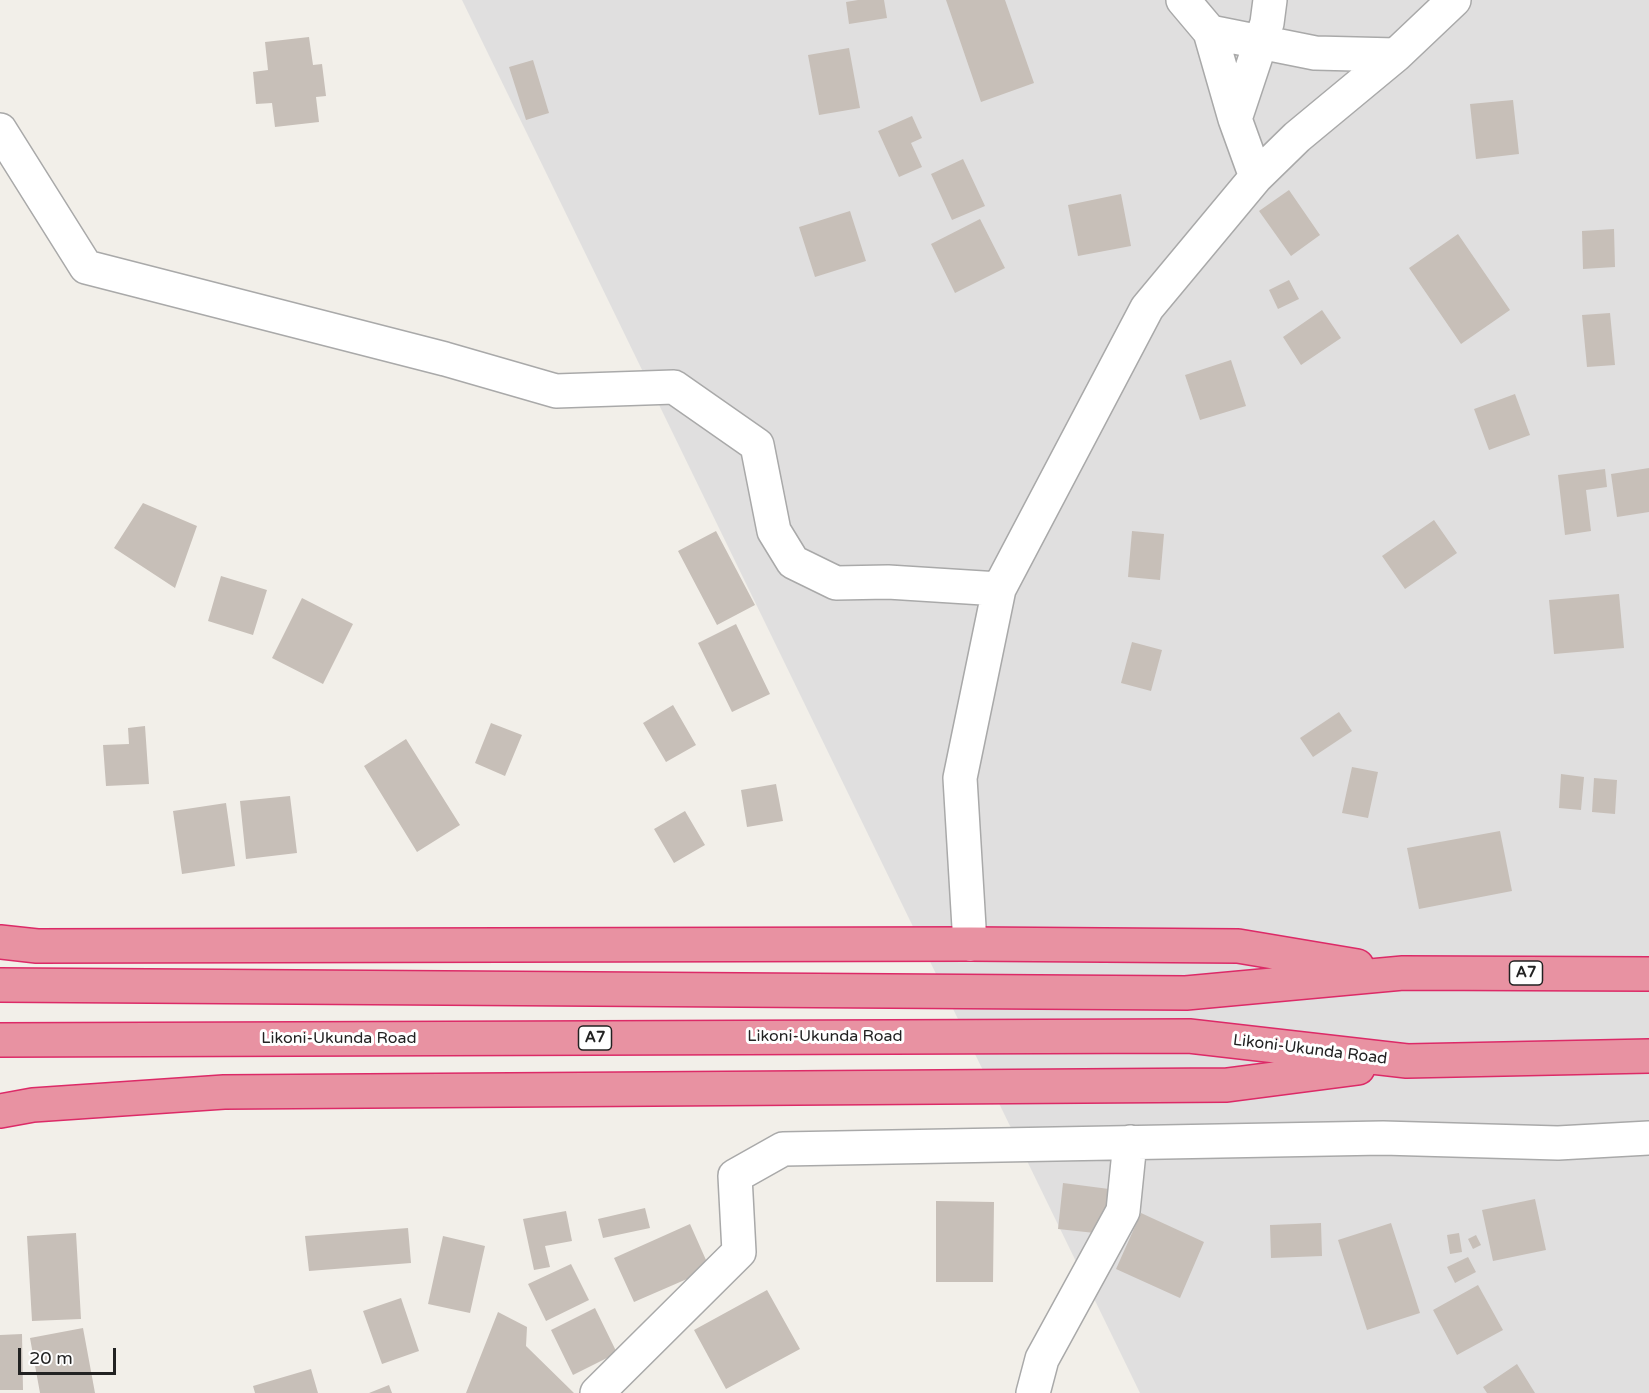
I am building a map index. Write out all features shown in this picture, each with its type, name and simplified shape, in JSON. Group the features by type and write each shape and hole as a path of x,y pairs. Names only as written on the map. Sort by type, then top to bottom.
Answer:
{"highway":[{"path":"0,942 37,946 970,944 1238,946 1403,973"},
{"name":"A7","path":"0,985 1186,993 1403,973 1649,974"},
{"name":"Likoni-Ukunda Road","path":"0,1040 1189,1036 1407,1061 1649,1056"},
{"path":"0,1111 33,1105 224,1092 1227,1085 1407,1061"}],"street":[{"path":"1183,0 1210,32 1235,119 1256,177"},
{"path":"1235,119 1267,23 1270,0"},
{"path":"970,944 960,778 999,589 1147,308 1256,177 1297,137 1396,56 1454,0"},
{"path":"1210,32 1315,53 1396,56"},
{"path":"0,130 86,267 445,358 556,391 674,387 757,445 774,531 793,562 836,583 888,582 999,589"},
{"path":"597,1393 740,1252 735,1176 783,1149 1383,1138 1558,1143 1649,1138"},
{"path":"1033,1393 1042,1359 1123,1212 1130,1142"}],"shaded area":[{"path":"462,0 1649,0 1649,1393 1140,1393"}],"building":[{"path":"884,0 887,18 849,24 846,2"},
{"path":"946,0 1005,0 1034,83 981,102"},
{"path":"309,37 313,65 322,64 326,96 316,97 319,122 275,127 272,103 256,104 253,72 268,70 265,42"},
{"path":"849,48 860,108 819,115 808,55"},
{"path":"533,60 549,113 526,120 509,67"},
{"path":"1513,100 1519,154 1476,159 1470,104"},
{"path":"912,116 922,138 911,143 922,167 899,177 878,131"},
{"path":"963,159 985,206 952,220 931,174"},
{"path":"1289,190 1320,235 1291,256 1259,211"},
{"path":"1121,194 1131,246 1078,256 1068,205"},
{"path":"850,211 866,261 815,277 799,227"},
{"path":"980,219 1005,268 955,293 931,244"},
{"path":"1614,229 1615,267 1583,269 1582,231"},
{"path":"1458,234 1510,310 1461,344 1409,268"},
{"path":"1289,280 1299,299 1278,309 1269,290"},
{"path":"1322,310 1341,338 1301,365 1283,337"},
{"path":"1610,313 1615,365 1587,367 1582,315"},
{"path":"1231,360 1246,406 1200,420 1185,375"},
{"path":"1515,394 1530,435 1489,450 1474,409"},
{"path":"1649,468 1649,512 1617,517 1611,474"},
{"path":"1605,469 1607,487 1586,490 1591,531 1565,535 1558,475"},
{"path":"143,503 197,526 175,588 114,548"},
{"path":"1434,520 1457,553 1405,589 1382,556"},
{"path":"716,531 755,605 717,625 678,551"},
{"path":"1132,531 1164,534 1160,580 1128,577"},
{"path":"221,576 267,590 253,635 208,621"},
{"path":"1619,594 1624,648 1554,654 1549,600"},
{"path":"302,598 353,624 323,684 272,658"},
{"path":"736,624 770,694 732,712 698,643"},
{"path":"1132,642 1162,650 1151,691 1121,683"},
{"path":"673,705 696,745 666,762 643,723"},
{"path":"1339,712 1352,731 1313,757 1300,738"},
{"path":"491,723 522,735 505,776 475,763"},
{"path":"145,726 149,784 106,786 103,745 129,744 128,728"},
{"path":"406,739 460,825 417,852 364,766"},
{"path":"1352,767 1378,772 1368,818 1342,813"},
{"path":"1561,774 1584,777 1581,810 1559,808"},
{"path":"1594,778 1617,780 1615,814 1592,812"},
{"path":"776,784 783,821 747,827 741,790"},
{"path":"290,796 297,853 246,859 240,801"},
{"path":"226,803 235,866 182,874 173,811"},
{"path":"685,811 705,845 674,863 654,829"},
{"path":"1500,831 1512,891 1419,909 1407,848"},
{"path":"1063,1183 1109,1189 1104,1234 1058,1229"},
{"path":"1535,1199 1546,1250 1493,1261 1482,1210"},
{"path":"936,1201 994,1202 993,1282 936,1282"},
{"path":"645,1208 650,1228 603,1238 598,1219"},
{"path":"566,1211 572,1241 545,1246 550,1267 534,1270 523,1219"},
{"path":"1141,1213 1204,1242 1180,1298 1116,1269"},
{"path":"1321,1223 1322,1256 1271,1258 1270,1225"},
{"path":"1391,1223 1420,1313 1367,1330 1338,1240"},
{"path":"690,1224 710,1269 634,1302 614,1258"},
{"path":"408,1228 411,1263 309,1271 305,1236"},
{"path":"76,1233 81,1319 32,1321 27,1236"},
{"path":"1459,1233 1462,1252 1450,1254 1447,1235"},
{"path":"1476,1235 1481,1245 1473,1249 1468,1239"},
{"path":"443,1236 485,1246 470,1313 428,1304"},
{"path":"1468,1257 1476,1272 1455,1283 1447,1267"},
{"path":"571,1264 589,1300 546,1321 528,1284"},
{"path":"1478,1285 1503,1330 1457,1355 1433,1310"},
{"path":"767,1290 800,1349 726,1389 694,1330"},
{"path":"401,1298 419,1351 382,1364 363,1311"},
{"path":"595,1308 617,1353 573,1375 551,1330"},
{"path":"498,1312 527,1327 526,1346 574,1393 466,1393"},
{"path":"83,1328 95,1393 40,1393 30,1338"},
{"path":"22,1334 23,1390 0,1390 0,1335"},
{"path":"1517,1364 1535,1393 1487,1393 1483,1387"},
{"path":"311,1369 318,1393 255,1393 253,1386"},
{"path":"389,1385 392,1393 369,1393"}]}
